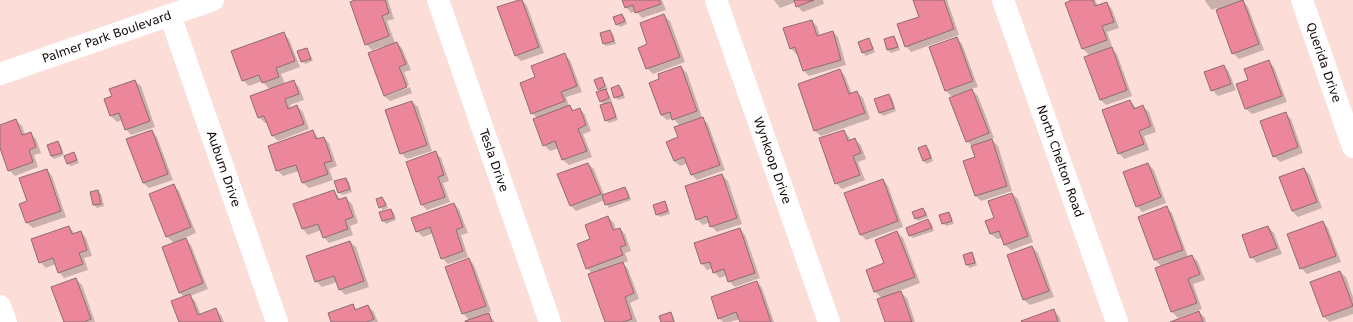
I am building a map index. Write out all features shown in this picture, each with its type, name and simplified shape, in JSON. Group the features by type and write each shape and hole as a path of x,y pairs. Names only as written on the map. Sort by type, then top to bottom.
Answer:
{"street":[{"name":"Palmer Park Boulevard","path":"0,74 213,0"},
{"name":"Tesla Drive","path":"438,0 550,322"},
{"name":"Wynkoop Drive","path":"716,0 829,322"},
{"name":"North Chelton Road","path":"1004,0 1117,322"},
{"name":"Querida Drive","path":"1302,0 1353,147"},
{"name":"Auburn Drive","path":"170,15 277,322"},
{"path":"0,306 6,322"}],"building":[{"path":"355,0 385,0 389,13 382,16 389,36 365,45 350,2"},
{"path":"522,0 539,47 515,56 497,7"},
{"path":"622,0 659,0 661,4 635,13 633,5 625,8"},
{"path":"794,0 814,0 796,7"},
{"path":"913,0 944,0 954,29 905,47 897,24 919,17"},
{"path":"1072,0 1093,0 1095,6 1107,2 1114,22 1102,26 1107,40 1082,49 1065,3"},
{"path":"1243,0 1259,44 1232,54 1216,10"},
{"path":"622,14 625,21 616,25 613,17"},
{"path":"664,14 680,57 646,69 638,48 647,44 640,23"},
{"path":"812,20 817,36 833,31 841,60 803,71 795,47 790,49 783,28"},
{"path":"610,30 614,41 603,44 600,33"},
{"path":"284,32 295,61 276,68 279,77 262,83 259,75 242,81 231,51"},
{"path":"894,36 898,47 887,50 884,39"},
{"path":"957,37 973,81 945,91 929,47"},
{"path":"869,38 873,49 862,53 858,42"},
{"path":"397,42 406,64 399,67 407,87 384,96 368,53"},
{"path":"1112,47 1127,90 1100,100 1084,57"},
{"path":"307,48 311,59 301,62 297,51"},
{"path":"565,53 577,86 561,92 565,101 531,114 520,83 535,77 531,66"},
{"path":"1269,60 1282,96 1245,109 1236,84 1248,80 1244,69"},
{"path":"1224,65 1231,84 1211,91 1204,72"},
{"path":"681,66 697,111 672,120 670,112 661,115 649,83 659,79 658,74"},
{"path":"840,69 849,94 857,91 865,113 814,131 798,84"},
{"path":"602,77 605,86 598,90 594,80"},
{"path":"135,80 150,121 125,130 119,113 110,116 104,99 112,96 109,89"},
{"path":"294,80 299,94 285,99 288,109 297,105 304,124 272,136 264,116 258,118 250,96"},
{"path":"619,85 623,95 614,98 611,88"},
{"path":"606,89 609,98 600,102 596,92"},
{"path":"972,89 989,133 966,142 949,98"},
{"path":"889,94 894,108 879,113 874,99"},
{"path":"1130,100 1134,109 1143,105 1151,126 1139,131 1144,144 1118,154 1102,110"},
{"path":"412,101 427,145 400,154 385,110"},
{"path":"611,102 616,117 605,121 600,105"},
{"path":"570,105 572,111 580,108 586,125 578,129 587,151 562,160 555,141 543,146 533,119"},
{"path":"1286,112 1298,147 1273,157 1260,121"},
{"path":"703,117 720,165 691,175 684,157 674,161 666,142 678,137 674,127"},
{"path":"16,119 22,135 31,132 36,147 29,150 33,162 8,171 0,148 0,125"},
{"path":"152,130 168,174 143,183 126,139"},
{"path":"313,130 316,139 324,137 332,161 324,163 328,174 302,183 296,165 276,171 268,146"},
{"path":"844,130 848,141 855,138 861,153 853,156 860,175 835,184 819,138"},
{"path":"992,139 1007,186 975,196 963,161 975,157 971,146"},
{"path":"58,141 62,153 51,156 47,145"},
{"path":"926,145 931,158 923,161 918,148"},
{"path":"436,151 444,175 438,177 445,197 421,205 406,162"},
{"path":"74,152 77,160 67,164 64,156"},
{"path":"588,163 601,194 570,206 557,174"},
{"path":"1148,163 1161,197 1136,207 1123,172"},
{"path":"1304,168 1317,202 1292,211 1279,177"},
{"path":"47,169 61,211 26,223 19,204 27,201 19,178"},
{"path":"722,174 737,218 710,227 707,216 696,220 685,186"},
{"path":"346,178 350,189 338,193 334,181"},
{"path":"883,179 898,221 860,235 844,193"},
{"path":"174,184 191,227 166,237 149,194"},
{"path":"625,187 629,198 605,205 602,195"},
{"path":"98,190 101,204 93,205 90,192"},
{"path":"334,190 338,200 346,197 353,217 345,220 348,229 323,238 318,224 302,229 293,204"},
{"path":"1012,193 1028,236 1004,245 999,231 990,234 985,221 994,218 988,201"},
{"path":"382,197 386,205 379,208 376,199"},
{"path":"665,201 668,211 656,215 653,205"},
{"path":"454,203 463,227 456,230 463,251 441,259 430,227 416,232 411,218"},
{"path":"1167,206 1183,250 1154,260 1138,217"},
{"path":"923,208 926,215 915,219 912,212"},
{"path":"391,209 394,218 382,221 379,212"},
{"path":"949,212 952,221 942,224 939,215"},
{"path":"608,216 613,230 620,228 626,245 620,247 623,255 586,269 577,244 590,239 585,225"},
{"path":"928,219 932,228 909,236 906,228"},
{"path":"1323,221 1336,256 1300,269 1287,234"},
{"path":"69,226 72,234 81,231 87,250 79,253 83,264 58,273 53,258 39,263 31,239"},
{"path":"1268,226 1277,248 1250,258 1242,235"},
{"path":"740,228 755,273 728,282 724,269 713,273 710,262 701,264 694,243"},
{"path":"897,231 915,277 874,292 866,270 884,263 875,240"},
{"path":"186,238 203,283 179,293 162,247"},
{"path":"350,241 364,281 339,290 334,276 315,282 306,256"},
{"path":"1032,246 1049,291 1023,300 1007,255"},
{"path":"972,252 975,263 966,265 963,255"},
{"path":"1192,255 1200,274 1188,279 1197,303 1171,312 1155,268"},
{"path":"469,258 486,306 462,314 445,267"},
{"path":"623,262 634,293 625,297 632,319 623,322 605,322 588,274"},
{"path":"1340,271 1353,306 1323,317 1310,282"},
{"path":"76,278 91,319 84,322 64,322 51,287"},
{"path":"757,281 771,322 740,322 736,312 718,319 711,297"},
{"path":"901,291 912,322 885,322 877,299"},
{"path":"190,294 198,315 216,308 221,322 179,322 171,301"},
{"path":"353,304 355,310 368,305 374,319 367,322 331,322 328,313"},
{"path":"1054,309 1058,322 1021,321"},
{"path":"1199,311 1203,322 1170,322"},
{"path":"671,312 674,322 661,322 659,316"},
{"path":"489,313 492,322 465,322 465,321"}]}
